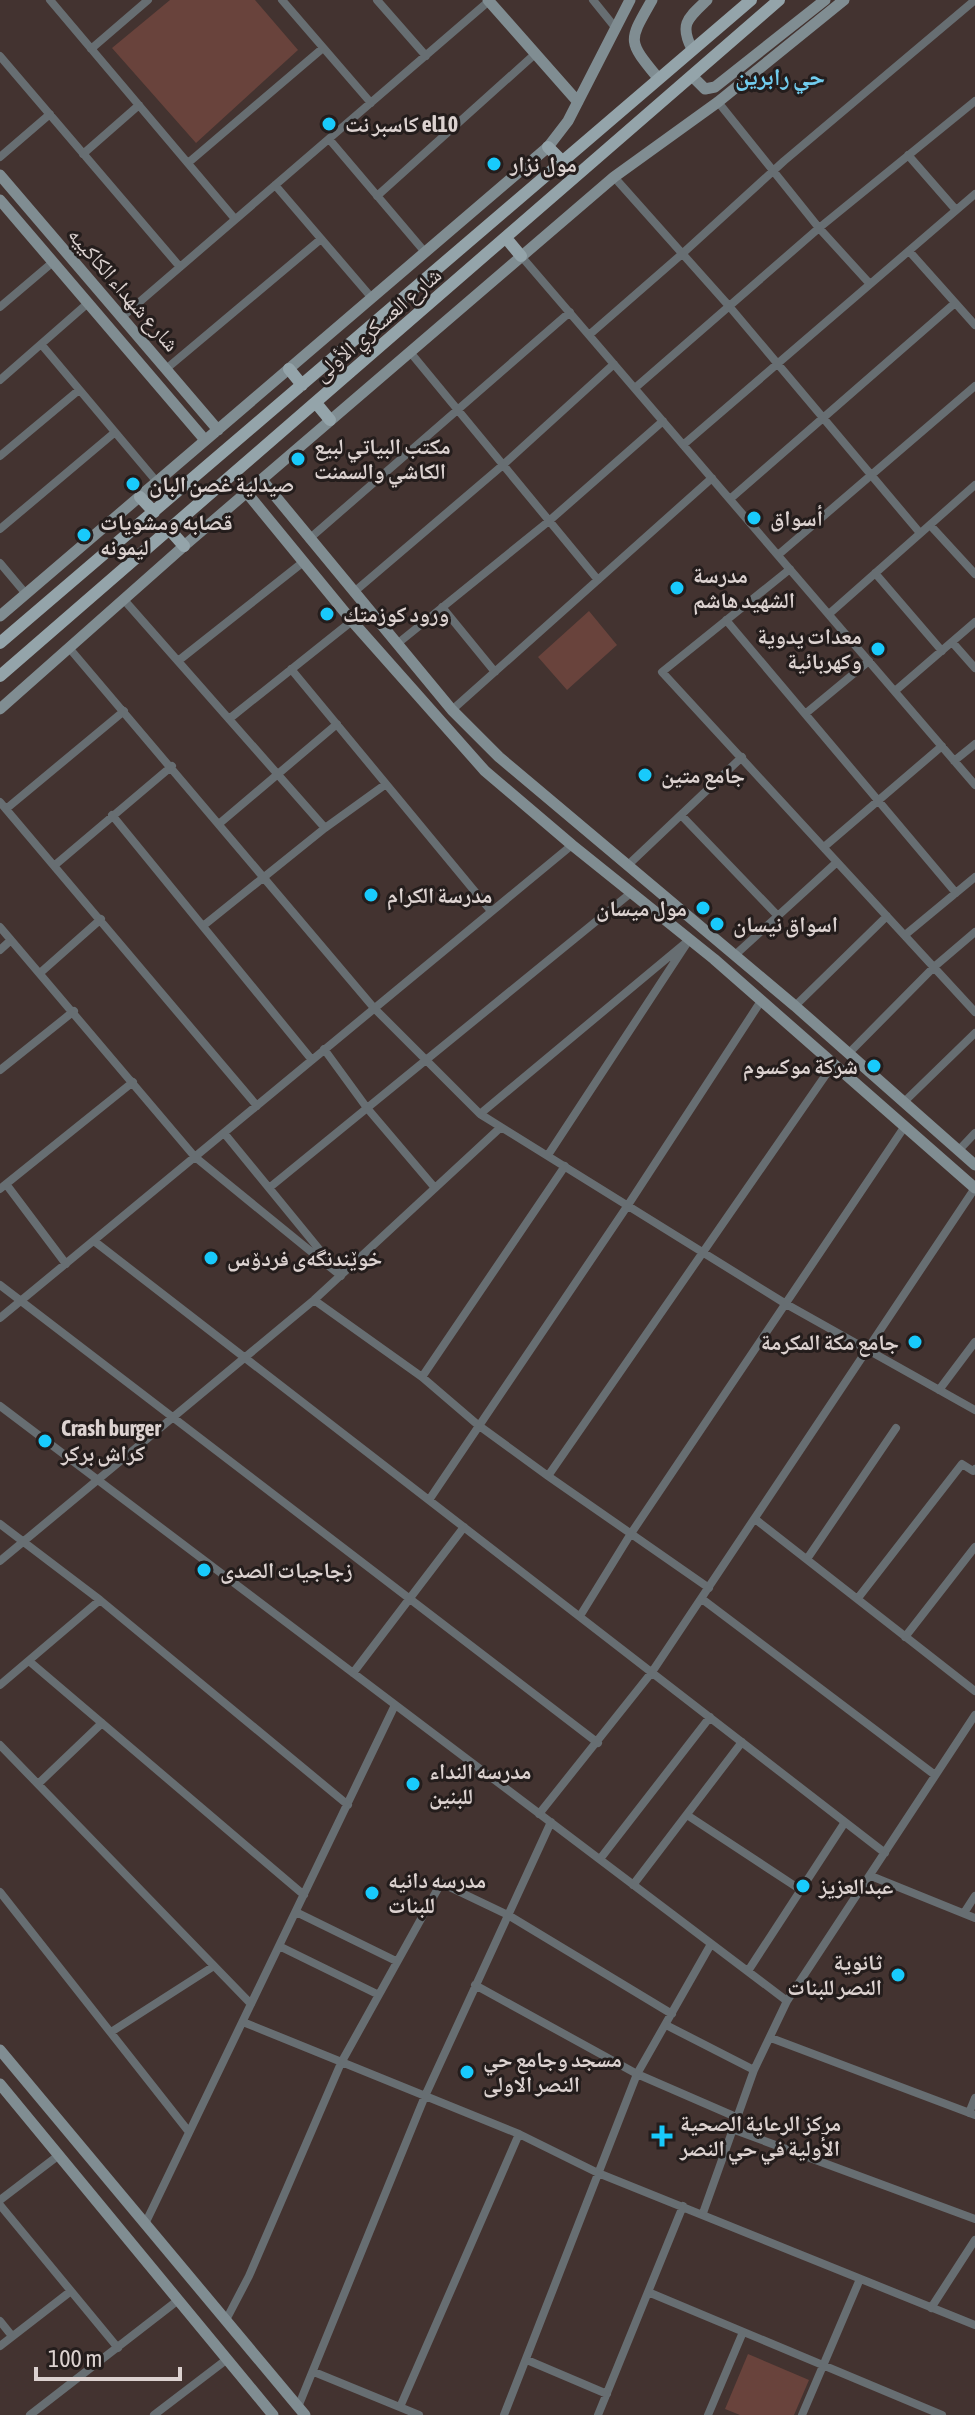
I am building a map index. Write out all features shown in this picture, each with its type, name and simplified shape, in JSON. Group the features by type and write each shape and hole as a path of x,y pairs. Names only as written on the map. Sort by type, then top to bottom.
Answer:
{"main road":[{"name":"شارع العسكري الأولى","path":"0,643 751,0"},
{"name":"شارع العسكري الأولى","path":"0,676 779,0"},
{"path":"548,147 561,160"},
{"path":"506,238 521,256"},
{"path":"289,369 302,385"},
{"path":"316,403 330,420"},
{"path":"234,443 248,461"},
{"path":"218,458 232,475"},
{"path":"140,497 154,512"},
{"path":"169,529 184,546"}],"street":[{"path":"50,0 235,219"},
{"path":"91,49 148,0"},
{"path":"282,0 371,103"},
{"path":"377,0 426,56"},
{"path":"593,0 614,26"},
{"path":"0,616 548,147 563,130 630,0"},
{"path":"652,0 636,28 633,43 636,52 658,78"},
{"path":"692,49 684,34 685,26 707,0"},
{"path":"692,76 705,89 715,87 825,0"},
{"path":"0,709 184,546 614,177 718,102 844,0"},
{"path":"589,335 773,172 975,0"},
{"path":"122,317 489,1 578,102"},
{"path":"188,163 323,48"},
{"path":"377,196 535,54"},
{"path":"0,56 180,267"},
{"path":"635,388 819,228 975,101"},
{"path":"718,102 819,228 870,284"},
{"path":"83,154 139,105"},
{"path":"0,157 50,114"},
{"path":"329,139 424,251"},
{"path":"908,155 956,210"},
{"name":"شارع شهداء الكاكييه","path":"0,175 218,430"},
{"path":"614,177 729,306 920,533"},
{"path":"275,185 371,297"},
{"path":"683,445 975,194"},
{"path":"0,200 205,440"},
{"path":"166,369 321,239"},
{"path":"909,251 975,325"},
{"path":"521,256 975,785"},
{"path":"0,306 53,262"},
{"path":"0,380 88,303"},
{"path":"730,499 955,303"},
{"path":"309,539 570,312"},
{"path":"41,344 157,482"},
{"path":"410,352 598,580"},
{"path":"354,592 503,465 614,364"},
{"path":"778,555 975,386"},
{"path":"0,456 79,390"},
{"path":"397,644 549,521 663,421"},
{"path":"0,529 114,433"},
{"path":"452,710 712,478"},
{"path":"262,480 452,710 499,757 795,1006 975,1165"},
{"path":"829,614 975,485"},
{"path":"247,493 302,563 485,771 834,1063 975,1188 652,1672 539,1814"},
{"path":"282,537 298,525"},
{"path":"930,525 975,574"},
{"path":"0,563 26,594"},
{"path":"178,661 302,563"},
{"path":"790,569 662,672 975,1012"},
{"path":"875,573 942,651"},
{"path":"125,601 325,828"},
{"path":"442,607 495,672"},
{"path":"726,620 956,893"},
{"path":"229,719 352,621"},
{"path":"895,691 975,622"},
{"path":"952,642 975,668"},
{"path":"70,649 374,1008 480,1114 786,1304 975,1410"},
{"path":"805,714 869,661"},
{"path":"291,669 491,911"},
{"path":"124,711 3,805 257,1106"},
{"path":"220,823 337,724"},
{"path":"954,761 975,744"},
{"path":"824,847 942,746"},
{"path":"627,866 742,757"},
{"path":"55,865 172,766"},
{"path":"203,926 325,828 386,784"},
{"path":"112,815 312,1060"},
{"path":"681,815 777,915"},
{"path":"0,1318 572,845"},
{"path":"735,955 837,862"},
{"path":"905,935 975,877"},
{"path":"269,1188 632,892"},
{"path":"795,1006 887,916"},
{"path":"40,973 101,919"},
{"path":"0,927 195,1157 341,1276"},
{"path":"849,1053 934,967 975,932"},
{"path":"0,950 11,940"},
{"path":"480,1114 689,940"},
{"path":"548,1155 689,940"},
{"path":"429,1500 761,1001"},
{"path":"0,1070 74,1011"},
{"path":"905,1101 975,1033"},
{"path":"324,1049 367,1108 435,1188"},
{"path":"548,1476 834,1063"},
{"path":"66,1264 3,1187 133,1082"},
{"path":"580,1616 630,1535 905,1126"},
{"path":"0,1561 314,1300 501,1127"},
{"path":"224,1133 341,1276"},
{"path":"947,1163 975,1133"},
{"path":"422,1377 565,1166"},
{"path":"94,1241 885,1853"},
{"path":"0,1285 598,1743"},
{"path":"314,1300 422,1377 478,1425 709,1588"},
{"path":"939,1390 975,1342"},
{"path":"0,1406 787,2001"},
{"path":"807,1559 896,1428"},
{"path":"858,1598 962,1464 973,1471 975,1469"},
{"path":"755,1519 975,1691"},
{"path":"0,1524 100,1600 348,1805"},
{"path":"353,1673 464,1527"},
{"path":"905,1637 975,1547"},
{"path":"702,1599 935,1775"},
{"path":"0,1685 100,1600"},
{"path":"29,1661 304,1895"},
{"path":"145,2224 395,1705"},
{"path":"703,2213 754,2070 787,2001 975,1715"},
{"path":"600,1859 710,1717"},
{"path":"38,1784 102,1723"},
{"path":"633,1885 742,1742"},
{"path":"0,1745 251,2004"},
{"path":"687,1815 801,1890"},
{"path":"302,2411 314,2372 425,2096 551,1822"},
{"path":"748,1971 845,1822"},
{"path":"871,1876 975,1918"},
{"path":"226,2320 249,2276 341,2063 441,1883 508,1915 672,2014"},
{"path":"0,1892 189,2132"},
{"path":"964,1913 975,1896"},
{"path":"296,1912 396,1961"},
{"path":"504,2415 637,2074 711,1944"},
{"path":"279,1946 377,1994"},
{"path":"111,2032 214,1966"},
{"path":"475,1985 637,2074 736,2117"},
{"path":"243,2022 519,2134 598,2173 975,2325"},
{"path":"666,2025 754,2070"},
{"path":"771,2038 972,2114 975,2098"},
{"path":"0,2050 302,2411"},
{"path":"2,2092 59,2155 273,2415"},
{"path":"732,2129 975,2219"},
{"path":"400,2407 519,2134"},
{"path":"59,2155 0,2202 118,2348"},
{"path":"98,2202 115,2188"},
{"path":"598,2415 683,2206"},
{"path":"931,2308 975,2240"},
{"path":"802,2415 860,2279"},
{"path":"0,2346 71,2291"},
{"path":"648,2292 942,2415"},
{"path":"30,2415 177,2301"},
{"path":"0,2321 12,2336"},
{"path":"709,2415 743,2332"},
{"path":"154,2415 226,2360"},
{"path":"527,2360 607,2394"},
{"path":"314,2372 419,2415"},
{"path":"166,2405 174,2415"}],"shaded area":[{"path":"170,0 255,0 298,50 196,143 112,48"},
{"path":"589,611 617,645 567,690 538,657"},
{"path":"748,2354 809,2380 794,2415 740,2415 725,2409"}],"place":[{"name":"كاسبر نت el10","path":"329,124"},
{"name":"مول نزار","path":"494,164"},
{"name":"مكتب البياتي لبيع الكاشي والسمنت","path":"298,459"},
{"name":"صيدلية غصن البان","path":"133,484"},
{"name":"أسواق","path":"754,518"},
{"name":"قصابه ومشويات ليمونه","path":"84,535"},
{"name":"مدرسة الشهيد هاشم","path":"677,588"},
{"name":"ورود كوزمتك","path":"327,614"},
{"name":"معدات يدوية وكهربائية","path":"878,649"},
{"name":"جامع متين","path":"645,775"},
{"name":"مدرسة الكرام","path":"371,895"},
{"name":"مول ميسان","path":"703,908"},
{"name":"اسواق نيسان","path":"717,924"},
{"name":"شركة موكسوم","path":"874,1066"},
{"name":"خوێندنگەی فردۆس","path":"211,1258"},
{"name":"جامع مكة المكرمة","path":"915,1342"},
{"name":"Crash burger كراش بركر","path":"45,1441"},
{"name":"زجاجيات الصدى","path":"204,1570"},
{"name":"مدرسه النداء للبنين","path":"413,1784"},
{"name":"عبدالعزيز","path":"803,1886"},
{"name":"مدرسه دانيه للبنات","path":"372,1893"},
{"name":"ثانوية النصر للبنات","path":"898,1975"},
{"name":"مسجد وجامع حي النصر الاولى","path":"467,2072"},
{"name":"مركز الرعاية الصحية الأولية في حي النصر","path":"662,2136"}],"district":[{"name":"حي رابرين","path":"780,76"}]}
